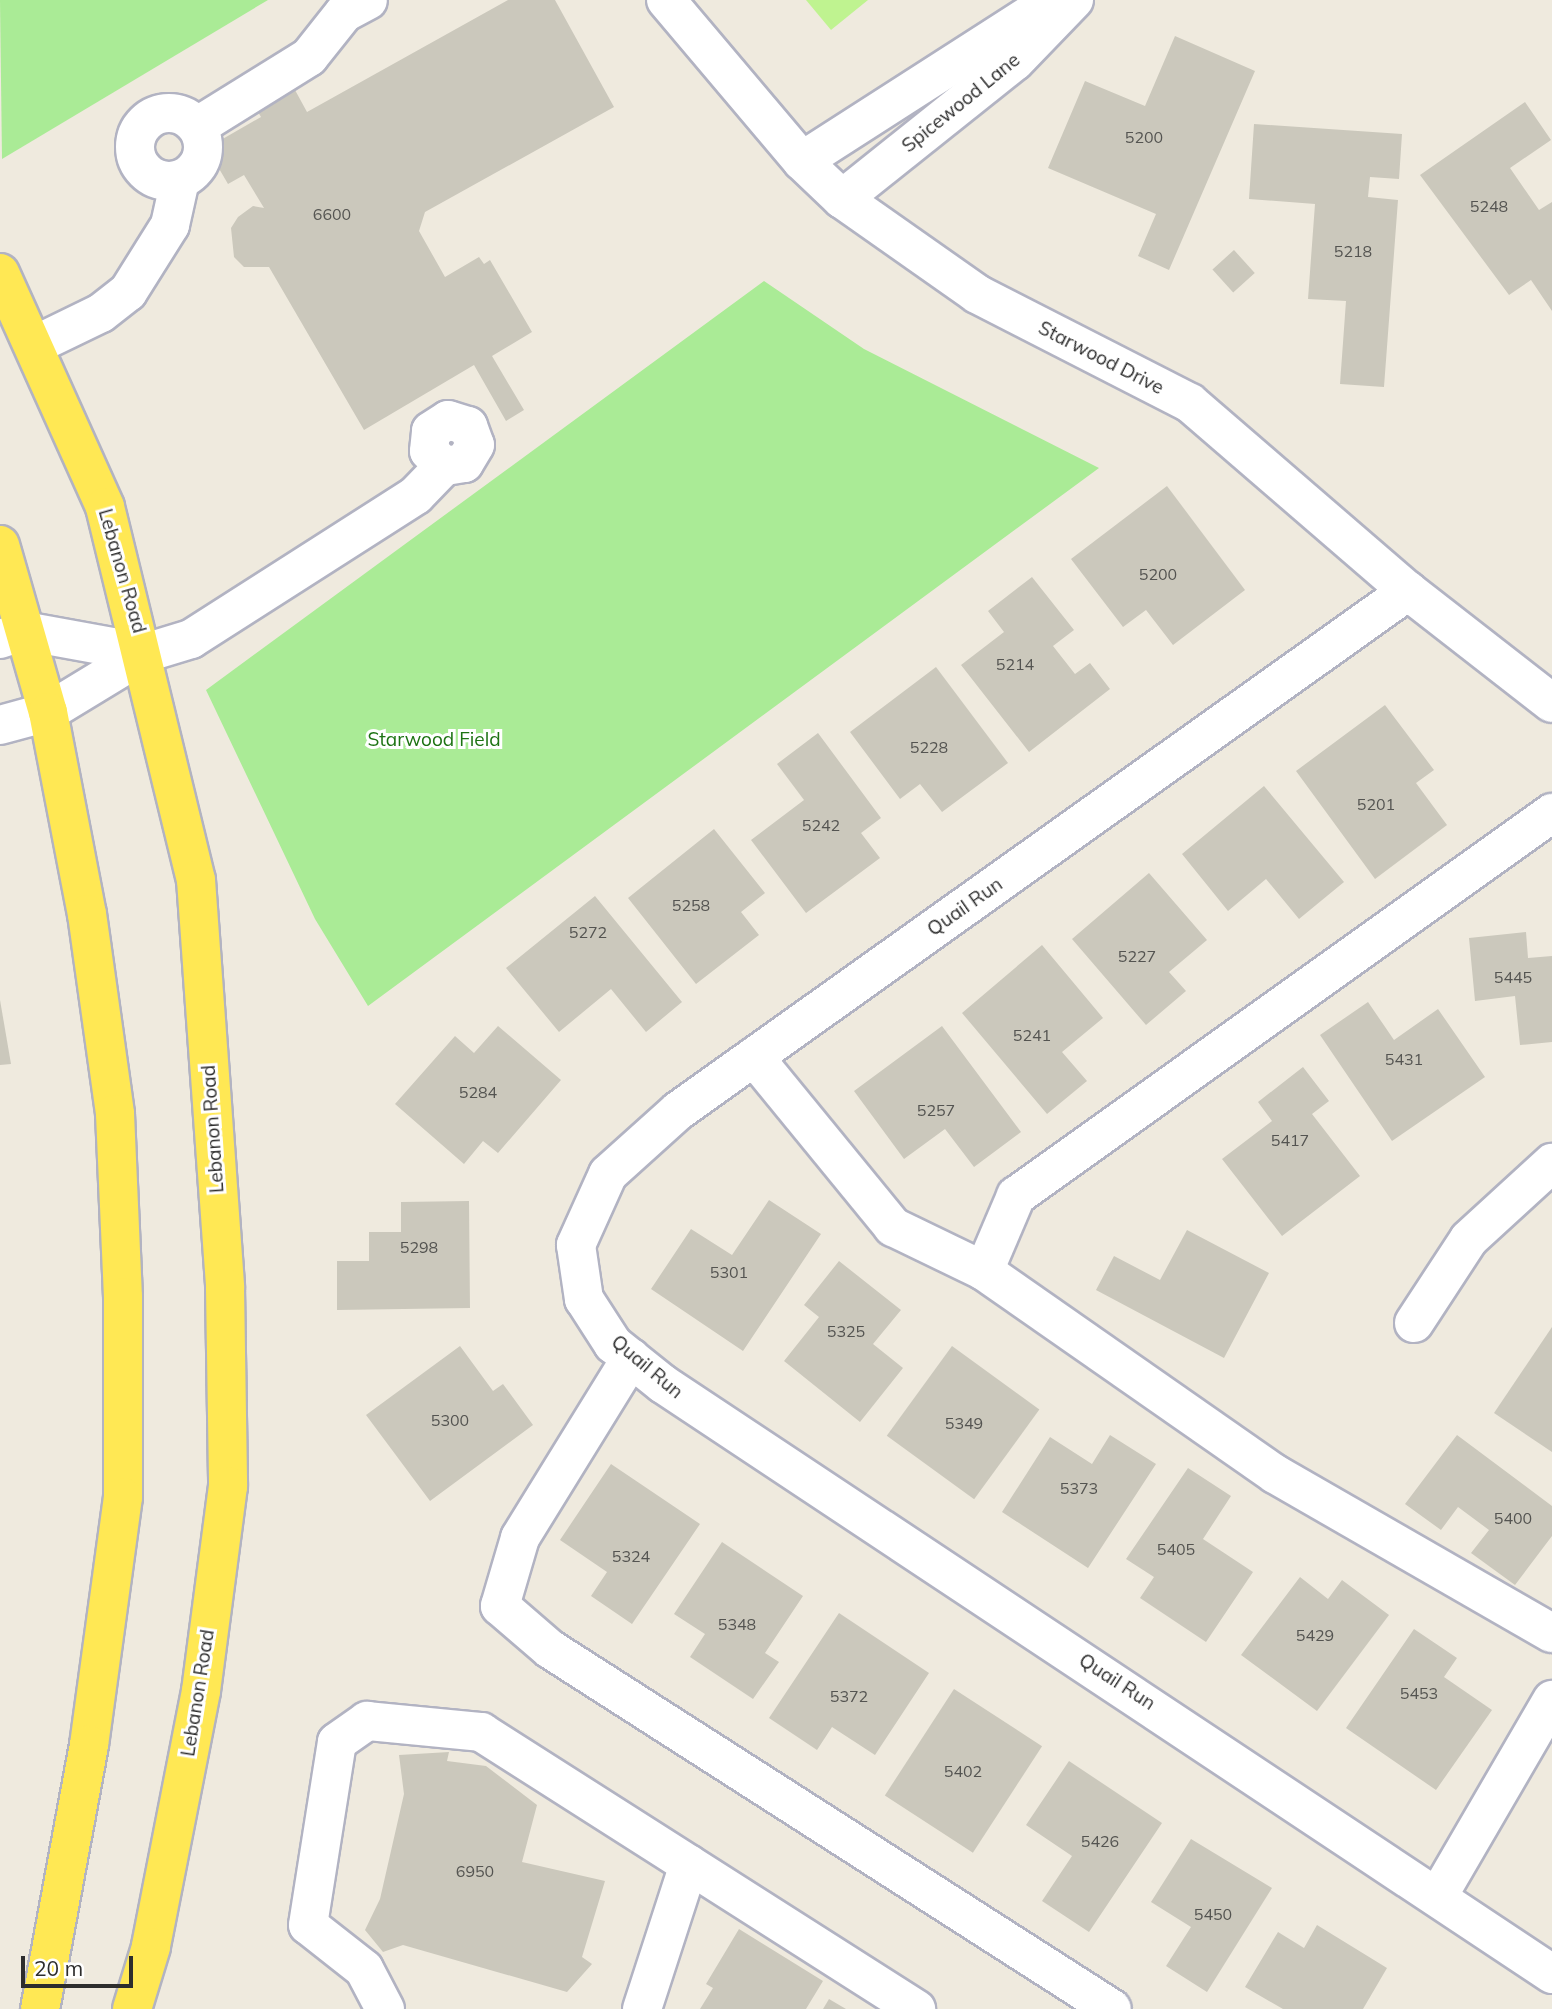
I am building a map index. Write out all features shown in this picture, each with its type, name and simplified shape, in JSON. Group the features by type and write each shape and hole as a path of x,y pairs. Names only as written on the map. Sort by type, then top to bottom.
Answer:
{"main road":[{"name":"Lebanon Road","path":"0,272 35,345 105,507 145,653 196,880 225,1288 228,1486 201,1691 151,1947 132,2009"},
{"path":"0,545 12,635 48,712 116,1114 124,1497 89,1745 40,2009"}],"street":[{"path":"198,126 309,57 344,13 368,0"},
{"name":"Starwood Drive","path":"666,0 802,161 842,199 978,295 1189,403 1408,591 1552,703"},
{"name":"Spicewood Lane","path":"802,161 1053,0"},
{"name":"Spicewood Lane","path":"842,199 1015,61 1074,0"},
{"path":"158,113 180,113 198,126 205,147 198,168 180,180 158,181 140,168 134,147 140,126 158,113"},
{"path":"35,345 101,313 128,292 170,225 180,180"},
{"path":"0,726 48,712 145,653 191,639 416,495 444,466"},
{"name":"Quail Run","path":"1408,591 678,1111 608,1174 576,1245 584,1299 613,1344 631,1358 1552,1973"},
{"path":"12,635 145,653"},
{"path":"984,1271 1016,1196 1552,813"},
{"path":"754,1057 893,1227 984,1271 1275,1474 1552,1633"},
{"path":"1414,1323 1469,1239 1552,1163"},
{"path":"631,1358 520,1538 500,1606 550,1649 1112,2009"},
{"path":"1438,1896 1552,1700"},
{"path":"385,2009 364,1969 308,1925 337,1742 367,1721 481,1732 916,2009"},
{"path":"642,2009 689,1864"}],"green space":[{"path":"0,0 268,0 2,159"},
{"path":"806,0 868,0 831,30"},
{"name":"Starwood Field","path":"764,281 864,349 1099,468 368,1006 315,919 206,690"}],"building":[{"path":"508,0 555,0 614,107 425,212 419,231 445,277 479,257 484,264 490,260 532,332 492,356 524,410 506,421 474,365 364,430 269,267 244,267 234,257 231,228 238,217 253,206 264,208 244,175 228,184 207,148 261,117 251,100 289,79 307,112"},
{"path":"1175,36 1255,71 1169,270 1138,256 1156,214 1048,168 1085,81 1145,106"},
{"path":"1525,102 1551,140 1510,168 1539,210 1552,202 1552,311 1531,280 1509,295 1420,175"},
{"path":"1254,124 1402,134 1399,179 1370,177 1368,197 1398,200 1384,387 1340,384 1346,301 1308,299 1315,204 1249,199"},
{"path":"1234,250 1255,273 1233,292 1212,269"},
{"path":"1167,486 1245,590 1173,645 1146,610 1123,627 1071,559"},
{"path":"1032,577 1074,630 1053,646 1075,674 1090,663 1110,689 1029,752 961,665 1004,632 988,611"},
{"path":"936,667 1008,763 942,812 920,784 900,799 850,732"},
{"path":"1385,705 1434,770 1416,783 1447,825 1375,879 1296,771"},
{"path":"818,733 881,818 861,833 880,858 806,913 751,840 804,800 777,764"},
{"path":"1264,786 1344,882 1299,919 1266,879 1228,911 1182,854"},
{"path":"714,829 765,893 741,912 759,935 696,984 628,898"},
{"path":"1149,873 1207,940 1169,972 1186,991 1146,1025 1072,939"},
{"path":"595,896 682,1002 646,1032 611,989 559,1032 506,968"},
{"path":"1526,932 1528,958 1552,956 1552,1042 1520,1045 1515,996 1475,1001 1469,938"},
{"path":"1042,945 1103,1018 1062,1052 1087,1081 1047,1114 962,1013"},
{"path":"0,1000 11,1064 0,1065"},
{"path":"1368,1002 1394,1040 1438,1009 1485,1077 1392,1141 1320,1035"},
{"path":"498,1026 561,1080 498,1153 483,1141 464,1164 395,1104 455,1036 474,1053"},
{"path":"942,1026 1021,1132 974,1167 945,1129 904,1159 854,1091"},
{"path":"1303,1067 1329,1101 1312,1114 1360,1176 1282,1236 1222,1159 1272,1121 1258,1102"},
{"path":"769,1200 821,1234 743,1351 651,1289 691,1229 732,1255"},
{"path":"469,1201 470,1308 337,1310 337,1261 369,1261 369,1232 401,1232 401,1202"},
{"path":"1187,1230 1269,1273 1224,1358 1096,1290 1114,1256 1160,1280"},
{"path":"839,1261 901,1310 873,1344 903,1368 860,1422 784,1361 819,1317 804,1305"},
{"path":"1552,1327 1552,1452 1494,1413"},
{"path":"460,1346 493,1391 503,1384 533,1425 430,1501 366,1415"},
{"path":"952,1346 1039,1409 974,1499 887,1436"},
{"path":"1110,1435 1156,1464 1088,1568 1002,1512 1050,1437 1092,1464"},
{"path":"1457,1435 1552,1506 1552,1536 1515,1585 1471,1553 1489,1530 1458,1507 1441,1530 1405,1504"},
{"path":"611,1464 700,1524 632,1624 591,1596 607,1572 560,1540"},
{"path":"1188,1468 1231,1496 1203,1539 1253,1572 1206,1642 1140,1598 1154,1577 1126,1559"},
{"path":"722,1542 803,1596 765,1653 779,1662 753,1699 690,1657 705,1634 674,1614"},
{"path":"1300,1577 1328,1599 1342,1580 1389,1615 1317,1711 1241,1655"},
{"path":"839,1613 929,1673 875,1755 832,1727 817,1750 769,1718"},
{"path":"1414,1629 1457,1658 1444,1677 1492,1710 1436,1790 1346,1728"},
{"path":"954,1689 1042,1746 973,1853 885,1796"},
{"path":"449,1752 447,1761 486,1766 537,1805 522,1862 605,1881 582,1957 592,1964 567,1992 403,1945 383,1952 365,1930 380,1899 404,1794 399,1755"},
{"path":"1069,1761 1162,1823 1089,1932 1042,1901 1072,1856 1026,1825"},
{"path":"1191,1839 1272,1888 1207,1992 1166,1966 1191,1927 1151,1902"},
{"path":"1317,1925 1387,1968 1363,2009 1283,2009 1245,1987 1278,1932 1304,1948"},
{"path":"739,1929 823,1981 806,2009 700,2009 713,1988 706,1984"},
{"path":"829,1999 846,2009 823,2009"}]}
